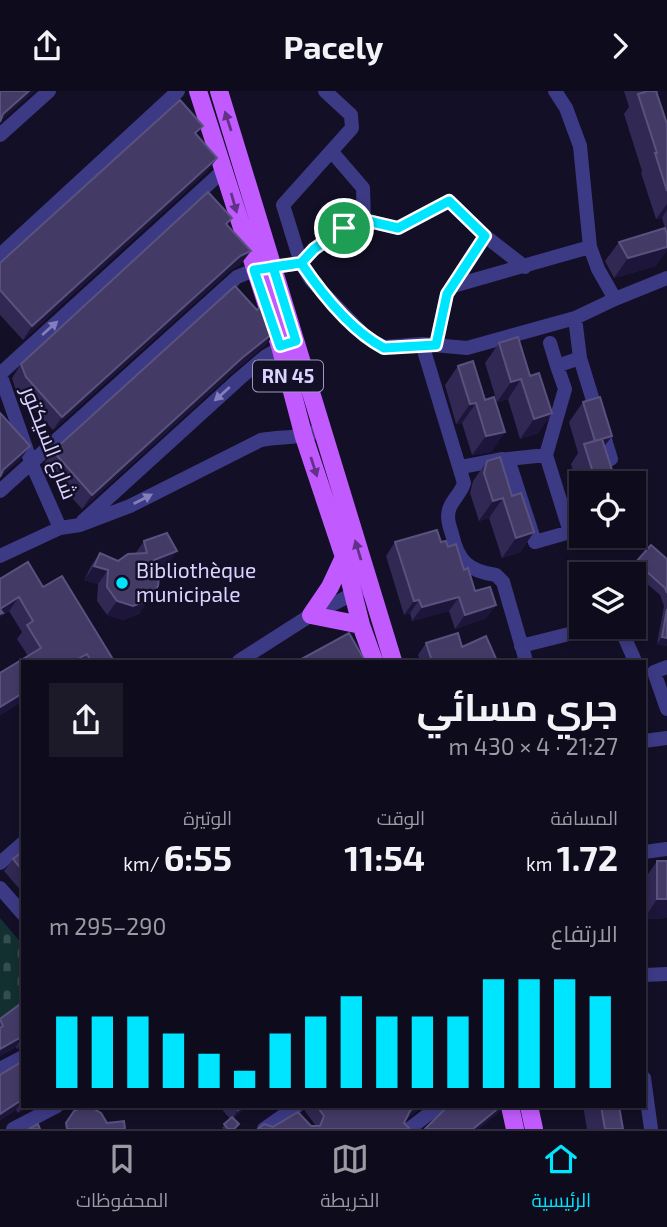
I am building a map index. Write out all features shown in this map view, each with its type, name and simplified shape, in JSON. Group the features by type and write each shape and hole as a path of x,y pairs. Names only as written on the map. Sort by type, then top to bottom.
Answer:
{"main road":[{"name":"RN 45","path":"198,91 225,169 254,270 288,344 321,430 393,660"},
{"name":"RN 45","path":"219,91 273,267 304,437 344,557 361,625 374,660"},
{"path":"344,557 326,595 311,615 361,625"},
{"path":"510,1108 515,1129"},
{"path":"529,1108 534,1129"}],"street":[{"path":"0,135 49,91"},
{"path":"0,255 178,91"},
{"path":"325,91 353,119 352,128 283,205 301,263 316,287 366,337 384,348 429,344 467,348 575,318 667,278"},
{"path":"555,91 566,108 580,146 590,247 598,269 615,299"},
{"path":"332,152 363,188 364,220"},
{"path":"0,374 225,169"},
{"path":"0,491 237,277 254,270 301,263 314,249 344,228 364,220 398,228 449,201 485,236 525,267"},
{"path":"485,236 447,294 429,344 464,483 450,506 448,519 456,549 459,557 472,568 496,575 503,582 526,660"},
{"path":"453,286 590,247"},
{"path":"575,318 580,358 611,459"},
{"path":"508,459 535,542 570,532 546,455 565,389 550,343"},
{"path":"80,524 239,379 288,344"},
{"path":"557,366 580,358"},
{"name":"شارع السيكتور","path":"0,374 32,462 60,527"},
{"path":"0,556 60,527 80,524 130,506 261,440 284,436 304,437 321,430"},
{"path":"461,467 546,455"},
{"path":"241,660 311,615 370,586"},
{"path":"521,646 569,634"},
{"path":"625,639 635,660"},
{"path":"655,669 667,709"},
{"path":"646,741 667,738"},
{"path":"0,863 21,845"},
{"path":"646,852 667,849"},
{"path":"0,888 21,912"},
{"path":"646,975 667,974"},
{"path":"0,1069 21,1057"},
{"path":"646,1093 651,1129"},
{"path":"13,1129 53,1108"},
{"path":"409,1129 436,1108"},
{"path":"264,1129 296,1112"}],"green space":[{"path":"0,918 21,943 21,1014 0,1027"}],"building":[{"path":"0,91 29,91 3,114 0,122"},
{"path":"656,91 667,124 667,191 638,94"},
{"path":"180,100 203,126 195,133 217,158 32,326 0,290 0,263"},
{"path":"208,192 232,218 226,224 251,251 240,256 62,417 26,377 21,364"},
{"path":"665,228 667,247 628,258 619,242"},
{"path":"235,286 257,310 262,305 273,316 277,330 242,358 92,495 53,451"},
{"path":"518,337 530,376 539,373 552,413 534,419 521,379 511,382 499,343"},
{"path":"473,361 485,400 494,397 505,432 486,436 476,403 470,404 458,366"},
{"path":"600,397 612,436 595,441 583,402"},
{"path":"0,413 30,446 3,470 0,477"},
{"path":"602,439 612,471 593,471 584,444"},
{"path":"500,457 512,496 521,493 534,532 516,538 503,498 493,501 484,473 487,461"},
{"path":"437,530 441,542 446,541 448,547 456,544 464,570 468,568 475,591 490,587 496,605 465,615 459,597 422,607 419,600 414,601 395,542"},
{"path":"167,533 177,551 154,560 159,577 158,586 149,600 133,606 117,601 107,587 108,570 94,566 100,553 118,561 128,554 147,553 144,541"},
{"path":"651,545 667,559 667,593 646,571 646,562 636,562"},
{"path":"28,562 43,587 62,576 113,660 90,660 87,654 76,660 21,660 41,648 27,625 33,621 19,597 0,609 0,579"},
{"path":"667,609 667,638 662,637"},
{"path":"349,633 364,660 300,660"},
{"path":"458,633 462,647 486,636 497,660 432,660 426,643"},
{"path":"21,660 21,694 0,707 0,673"},
{"path":"21,853 21,869 13,859"},
{"path":"657,861 667,861 667,899 657,899"},
{"path":"21,1003 21,1037 0,1049 0,1028 3,1026 0,1019"},
{"path":"21,1062 21,1100 0,1114 0,1075"},
{"path":"92,1108 101,1113 107,1123 124,1121 125,1129 67,1129 66,1123 74,1111"},
{"path":"318,1108 414,1108 404,1123 410,1129 258,1129 264,1124 273,1127 298,1112 311,1126 320,1126 324,1116"},
{"path":"446,1108 499,1108 473,1129 425,1129"},
{"path":"601,1108 619,1108 623,1129 605,1129"},
{"path":"232,1117 239,1124 234,1129 228,1129 224,1124"}],"place":[{"name":"Bibliothèque municipale","path":"122,583"}],"route":[{"path":"344,228 314,249 301,263 273,267 254,270 280,346 296,341 273,267 301,263 316,287 366,337 378,345 384,348 436,345 447,294 485,236 449,201 398,228 364,220 344,228"}]}
